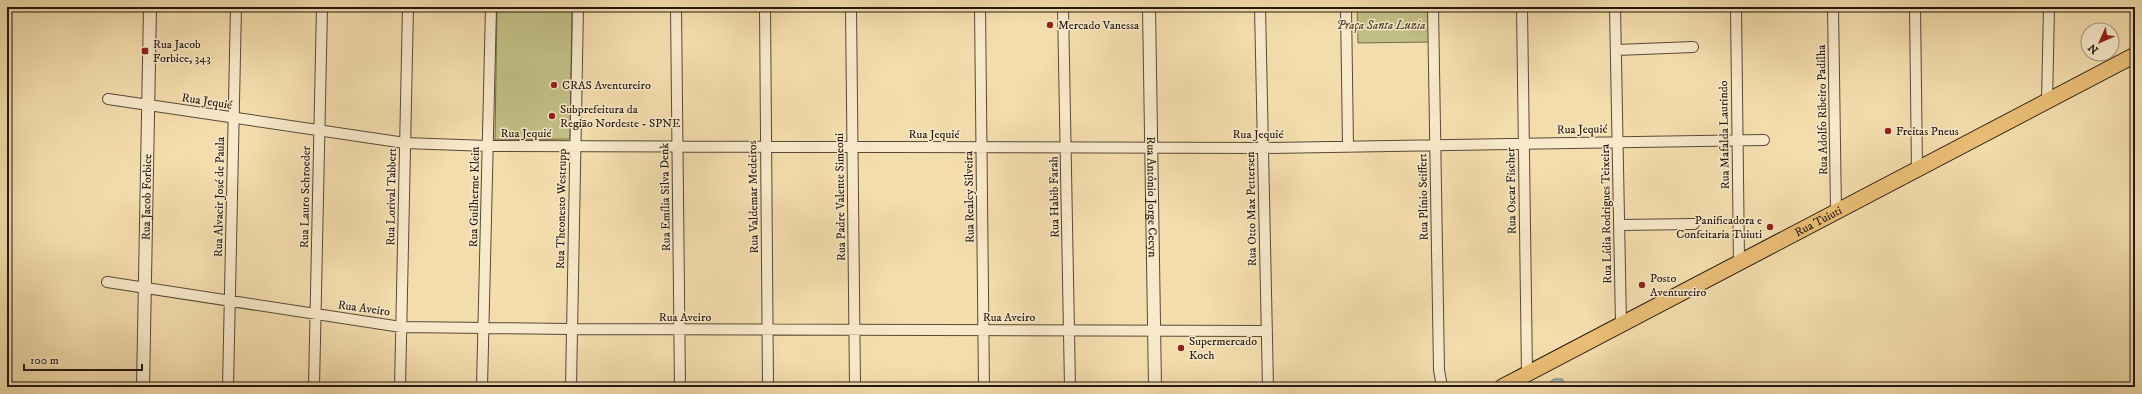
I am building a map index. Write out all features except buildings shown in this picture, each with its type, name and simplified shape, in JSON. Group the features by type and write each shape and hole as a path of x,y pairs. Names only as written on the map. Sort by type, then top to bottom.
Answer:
{"main road":[{"name":"Rua Tuiuti","path":"1502,387 2135,55"}],"street":[{"name":"Rua Jacob Forbice","path":"143,387 150,7"},
{"name":"Rua Alvacir José de Paula","path":"228,387 236,7"},
{"name":"Rua Lauro Schroeder","path":"314,387 322,7"},
{"name":"Rua Lorival Tabbert","path":"400,387 408,7"},
{"name":"Rua Guilherme Klein","path":"482,387 491,7"},
{"name":"Rua Theonesto Westrupp","path":"571,387 578,7"},
{"name":"Rua Emília Silva Denk","path":"676,7 680,387"},
{"name":"Rua Valdemar Medeiros","path":"765,7 768,387"},
{"name":"Rua Padre Valente Simeoni","path":"851,7 855,387"},
{"name":"Rua Realcy Silveira","path":"980,7 984,387"},
{"name":"Rua Habib Farah","path":"1063,7 1070,387"},
{"name":"Rua Antônio Jorge Cecyn","path":"1149,7 1155,387"},
{"name":"Rua Otto Max Pettersen","path":"1260,7 1268,387"},
{"path":"1346,7 1348,146"},
{"name":"Rua Plínio Seiffert","path":"1433,7 1439,370 1442,387"},
{"name":"Rua Oscar Fischer","path":"1522,7 1527,374"},
{"name":"Rua Lídia Rodrigues Teixeira","path":"1616,7 1621,324"},
{"name":"Rua Mafalda Laurindo","path":"1736,7 1739,263"},
{"name":"Rua Adolfo Ribeiro Padilha","path":"1833,7 1836,212"},
{"path":"1915,7 1917,170"},
{"path":"2047,102 2049,7"},
{"path":"1616,50 1693,47"},
{"name":"Rua Jequié","path":"108,100 149,104 234,119 405,143 488,146 1263,148 1764,140"},
{"path":"1620,225 1694,224"},
{"name":"Rua Aveiro","path":"107,282 316,315 401,326 484,329 1267,331"}],"green space":[{"path":"497,7 572,7 570,139 495,140"},
{"name":"Praça Santa Luzia","path":"1357,7 1428,7 1429,42 1358,43"}],"water":[{"path":"1554,379 1562,379 1568,387 1544,387"}],"place":[{"name":"Mercado Vanessa","path":"1050,25"},
{"name":"Rua Jacob Forbice, 343","path":"145,51"},
{"name":"CRAS Aventureiro","path":"554,85"},
{"name":"Subprefeitura da Região Nordeste - SPNE","path":"552,116"},
{"name":"Freitas Pneus","path":"1888,131"},
{"name":"Panificadora e Confeitaria Tuiuti","path":"1770,227"},
{"name":"Posto Aventureiro","path":"1642,285"},
{"name":"Supermercado Koch","path":"1181,348"}]}
